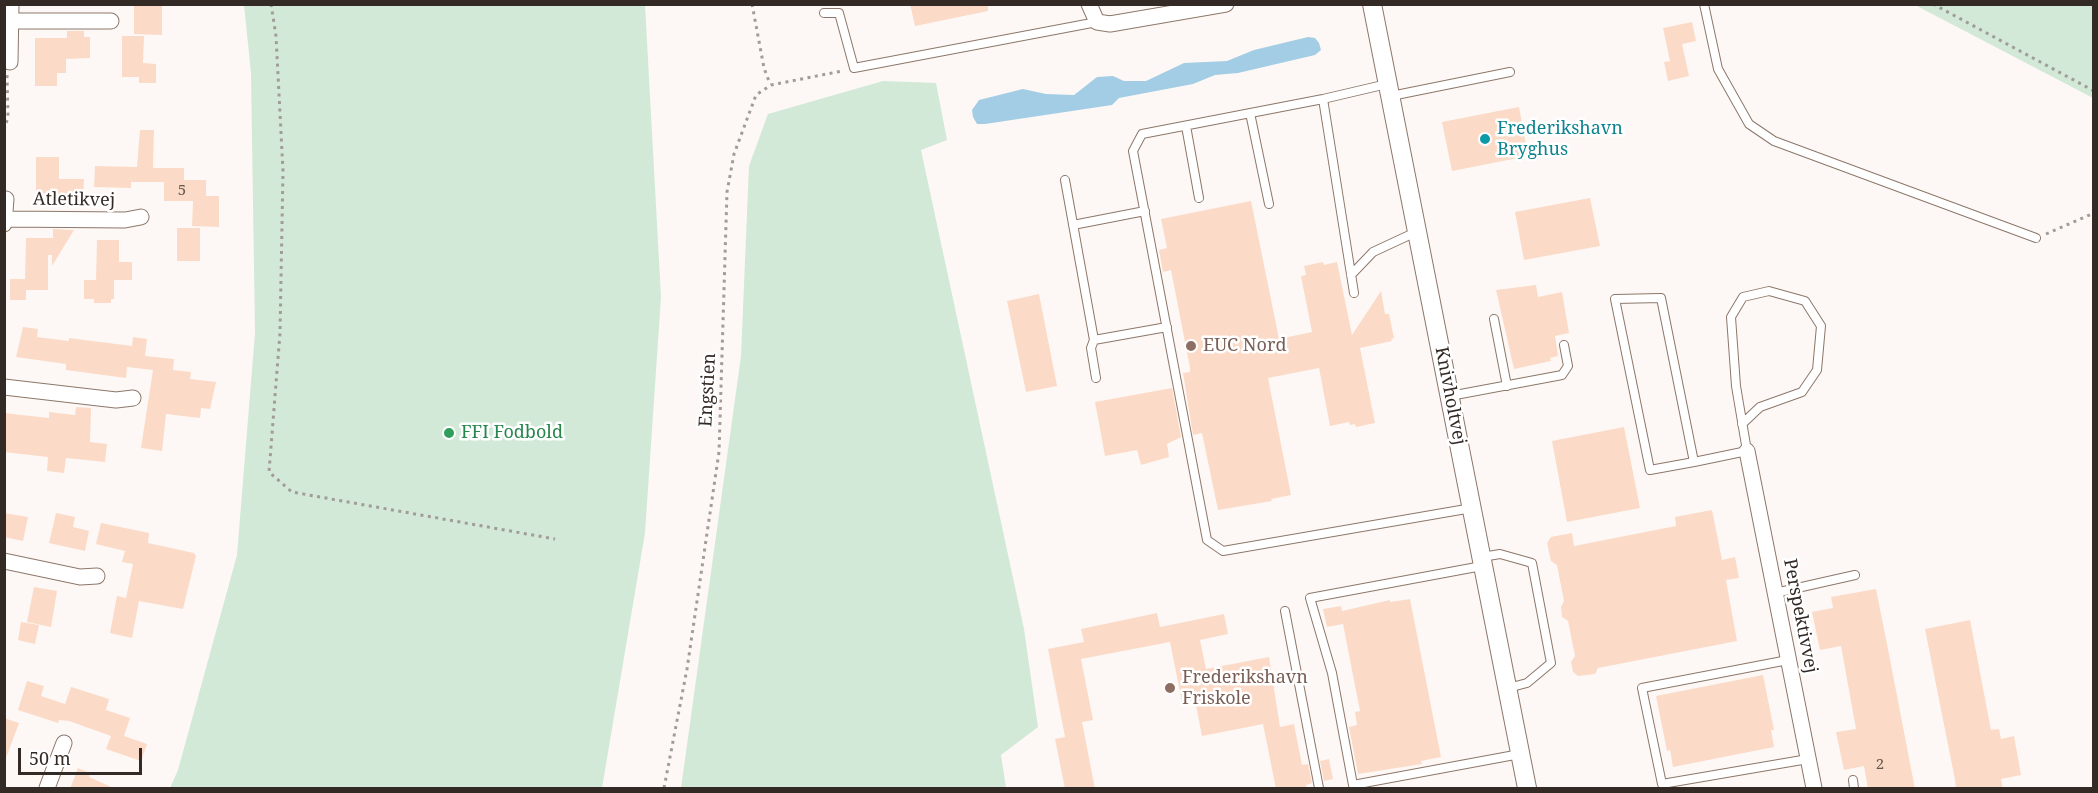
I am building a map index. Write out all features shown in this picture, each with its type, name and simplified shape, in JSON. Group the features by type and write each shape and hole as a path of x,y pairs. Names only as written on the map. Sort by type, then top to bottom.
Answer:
{"street":[{"path":"10,62 8,43 11,4"},
{"path":"1089,4 1097,22 1110,24 1172,9 1226,4"},
{"name":"Knivholtvej","path":"1372,4 1527,789"},
{"path":"11,21 111,21"},
{"name":"Atletikvej","path":"4,224 6,199"},
{"name":"Atletikvej","path":"5,219 125,220 141,217"},
{"path":"4,387 116,400 133,398"},
{"name":"Perspektivvej","path":"1747,451 1814,789"},
{"path":"4,561 80,577 97,576"},
{"path":"47,789 64,743"}],"lane":[{"path":"1704,4 1718,69 1749,124 1774,141 2036,238"},
{"path":"824,13 839,13 854,68 1097,22"},
{"path":"1472,508 1223,551 1207,540 1133,151 1142,134 1323,99 1510,72"},
{"path":"1323,99 1354,293"},
{"path":"1250,113 1269,204"},
{"path":"1186,126 1199,198"},
{"path":"1065,180 1094,340 1091,348 1096,378"},
{"path":"1073,225 1145,212"},
{"path":"1351,275 1373,252 1417,231"},
{"path":"1694,462 1661,298 1615,299 1650,470 1694,462 1747,451 1742,424 1736,386 1731,317 1743,297 1769,291 1805,302 1821,326 1817,370 1802,392 1760,407 1742,424"},
{"path":"1494,319 1507,386"},
{"path":"1094,340 1167,327"},
{"path":"1450,396 1562,375 1568,366 1564,345"},
{"path":"1508,688 1527,683 1551,663 1532,563 1500,554 1483,562 1310,598 1332,673 1353,785 1520,754"},
{"path":"1775,593 1855,575"},
{"path":"1285,611 1319,789"},
{"path":"1788,660 1642,688 1662,784 1808,759"}],"path":[{"path":"271,4 276,36 283,171 280,333 269,471 292,492 555,539"},
{"path":"752,4 764,68 771,85 854,68"},
{"path":"1933,4 2094,91"},
{"path":"4,130 8,117 7,71 10,62"},
{"name":"Engstien","path":"664,789 687,669 719,452 727,192 734,154 756,95 771,85"},
{"path":"2036,238 2094,213"}],"green space":[{"name":"FFI Fodbold","path":"244,5 645,5 661,297 645,533 602,788 170,788 178,770 237,555 255,333 251,73"},
{"path":"1915,5 2093,5 2093,98"},
{"path":"883,81 936,83 947,140 921,150 1024,629 1038,727 1001,755 1006,788 681,788 741,356 749,166 768,114"}],"water":[{"path":"1308,37 1315,38 1319,43 1321,50 1315,55 1238,73 1215,75 1193,84 1119,98 1112,105 985,124 977,124 973,117 972,110 979,100 1023,89 1046,94 1074,95 1097,77 1113,76 1124,81 1146,81 1184,63 1227,61 1254,50"}],"building":[{"path":"134,4 162,4 162,35 134,34"},
{"path":"910,4 988,4 988,11 915,26"},
{"path":"1692,22 1696,41 1682,44 1689,76 1668,81 1664,62 1670,61 1663,28"},
{"path":"67,31 84,31 84,37 90,37 90,58 66,59 66,73 57,73 57,86 35,86 35,38 67,38"},
{"path":"122,36 144,36 143,63 156,64 156,83 139,83 139,77 122,77"},
{"name":"Frederikshavn Bryghus","path":"1519,107 1528,156 1452,171 1442,122"},
{"path":"140,130 154,130 153,168 184,168 184,180 206,180 206,196 219,196 219,227 192,226 193,201 164,201 164,182 131,182 131,188 94,187 95,166 137,167"},
{"path":"36,157 59,157 59,179 84,179 83,199 36,199"},
{"path":"1590,198 1600,246 1524,260 1515,212"},
{"name":"EUC Nord","path":"1251,201 1279,339 1312,332 1301,276 1306,275 1304,266 1323,262 1324,265 1337,262 1352,335 1381,291 1385,314 1389,314 1394,338 1391,339 1392,341 1360,348 1375,423 1356,427 1355,424 1350,425 1349,422 1330,426 1319,368 1268,378 1291,495 1271,499 1272,501 1218,510 1202,433 1193,435 1183,373 1190,372 1190,368 1171,270 1163,272 1159,250 1167,248 1161,219"},
{"path":"177,228 200,228 200,261 177,261"},
{"path":"53,229 74,230 52,266 52,255 48,255 48,290 26,290 26,300 10,300 10,279 25,279 26,238 53,238"},
{"path":"97,240 119,240 119,262 132,262 132,280 114,280 114,299 111,299 111,303 94,303 94,299 84,299 84,280 96,280"},
{"path":"1536,285 1538,297 1562,292 1569,333 1555,336 1558,356 1550,358 1551,361 1514,369 1496,290"},
{"path":"1039,294 1057,386 1026,392 1007,301"},
{"path":"23,327 38,329 37,337 69,341 69,338 132,346 133,337 147,339 145,356 174,359 173,370 191,372 190,379 216,382 210,409 201,408 200,418 166,414 162,451 141,448 153,370 127,367 126,378 66,370 66,364 16,357"},
{"path":"1172,388 1181,437 1167,444 1169,457 1141,465 1137,450 1105,456 1095,402"},
{"path":"76,407 91,408 90,442 107,444 105,462 66,458 64,473 47,471 48,457 4,452 4,413 49,418 49,412 75,415"},
{"path":"1624,427 1640,508 1567,522 1552,441"},
{"path":"1712,510 1722,560 1735,557 1739,578 1726,580 1737,641 1598,668 1595,674 1578,676 1573,672 1571,662 1575,656 1568,621 1562,617 1561,607 1564,601 1557,565 1551,561 1547,543 1551,537 1572,533 1574,546 1676,526 1675,517"},
{"path":"4,513 28,517 23,541 4,537"},
{"path":"56,513 75,517 73,527 89,531 85,551 49,543"},
{"path":"101,523 149,533 148,543 194,553 196,556 183,609 139,601 132,638 110,633 117,596 126,598 133,564 122,562 125,551 96,544"},
{"path":"34,587 57,591 51,627 27,622"},
{"path":"1876,589 1915,789 1868,789 1864,766 1844,770 1836,732 1856,729 1841,646 1820,650 1812,612 1833,608 1831,597"},
{"path":"1410,599 1441,757 1421,761 1422,764 1358,774 1349,727 1357,725 1355,712 1360,711 1343,624 1327,627 1323,609 1341,606 1342,611 1390,600 1390,602"},
{"path":"1157,613 1160,627 1224,614 1228,634 1200,640 1206,669 1269,657 1280,727 1294,724 1302,765 1308,764 1312,783 1306,785 1307,789 1276,789 1263,724 1202,736 1195,700 1182,702 1170,642 1081,659 1093,720 1082,722 1095,789 1065,789 1055,739 1065,737 1048,649 1084,642 1081,629"},
{"path":"1970,620 1991,730 1999,729 2001,739 2014,736 2021,775 2001,779 2003,789 1956,789 1925,629"},
{"path":"21,622 39,625 35,644 18,640"},
{"path":"1763,675 1774,730 1771,730 1774,747 1673,767 1670,750 1667,751 1656,696"},
{"path":"27,681 44,686 41,696 65,704 71,687 109,699 106,710 130,718 124,736 147,744 141,761 106,749 111,736 69,721 59,720 58,723 18,710"},
{"path":"4,718 19,723 6,758 4,757"},
{"path":"1329,759 1333,779 1324,781 1320,761"},
{"path":"78,768 90,773 89,777 116,789 70,789"}],"place":[{"name":"Frederikshavn Bryghus","path":"1485,139"},
{"name":"EUC Nord","path":"1191,346"},
{"name":"FFI Fodbold","path":"449,433"},
{"name":"Frederikshavn Friskole","path":"1170,688"}]}
